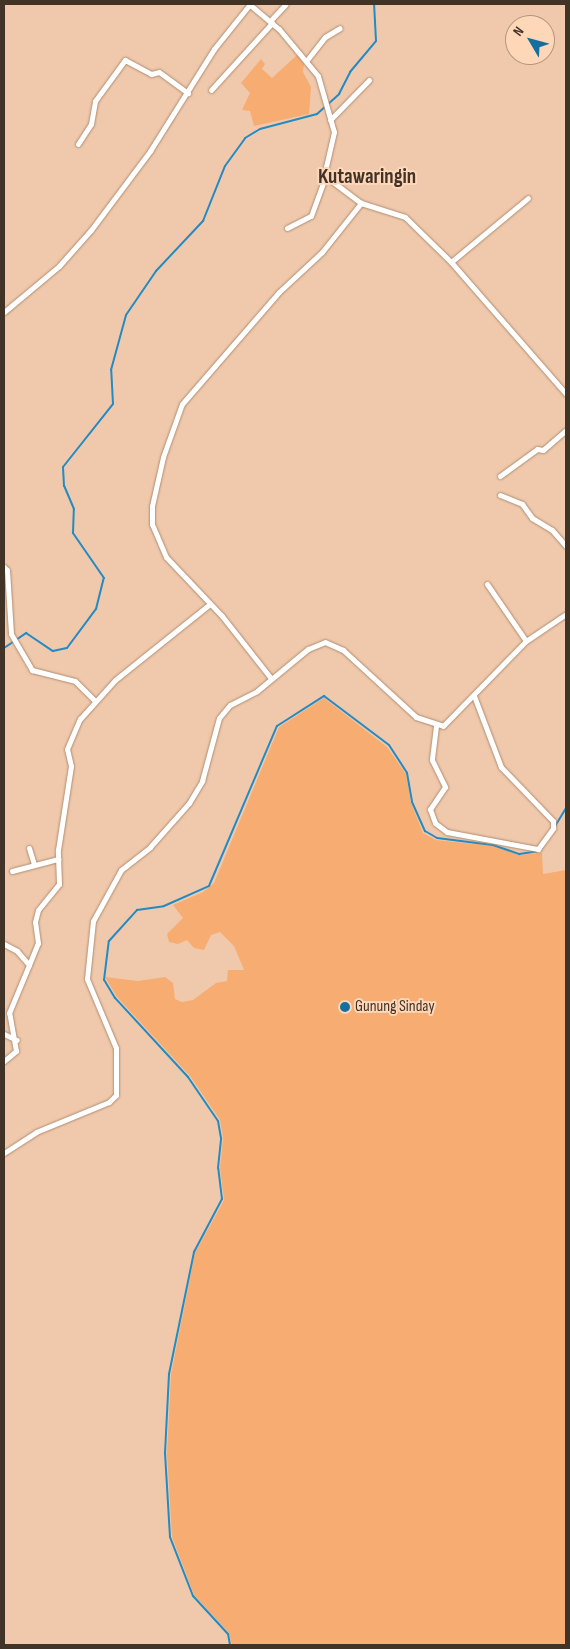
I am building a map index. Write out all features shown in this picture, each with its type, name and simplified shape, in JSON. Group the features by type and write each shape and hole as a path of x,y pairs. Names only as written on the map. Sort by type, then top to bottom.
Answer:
{"street":[{"path":"4,312 59,266 91,230 188,93 214,49 249,4 271,22 307,60 320,80 334,140 326,175 311,216 287,228"},
{"path":"211,90 286,4"},
{"path":"307,60 325,37 340,28"},
{"path":"78,144 91,124 95,101 125,60 151,74 159,72 188,93"},
{"path":"330,118 369,80"},
{"path":"326,175 360,203 405,217 451,262 566,394"},
{"path":"451,262 528,198"},
{"path":"270,677 210,604 166,557 152,524 152,506 176,416 192,392 279,292 322,252 360,203"},
{"path":"500,476 536,449 543,450 566,430"},
{"path":"500,495 517,500 566,546"},
{"path":"4,567 7,570 11,634 32,670 75,681 94,700"},
{"path":"487,584 526,641"},
{"path":"4,1061 14,1055 17,1040 9,1014 38,943 35,922 38,910 60,881 58,859 70,786 67,749 80,719 94,700 210,604"},
{"path":"4,1153 36,1132 109,1102 116,1095 116,1048 87,979 93,920 122,870 150,847 200,787 222,713 257,691 270,677 314,645 330,642 416,717 436,726 448,722 526,641 566,614"},
{"path":"436,726 432,760 445,787 430,809 435,823 447,832 538,849 554,828 553,821 501,767 474,696"},
{"path":"29,848 34,864"},
{"path":"12,871 58,859"},
{"path":"4,944 17,951 29,965"},
{"path":"4,1034 17,1040"}],"shaded area":[{"path":"297,55 304,64 303,72 311,87 309,114 254,126 250,111 242,110 250,93 241,83 261,59 265,64 262,69 272,78"},
{"path":"324,698 387,747 406,774 411,803 423,833 436,840 493,846 519,855 542,853 543,874 566,870 566,1645 232,1645 229,1633 194,1595 172,1537 167,1453 171,1374 195,1253 224,1200 220,1168 223,1138 220,1120 190,1076 117,997 105,977 138,981 165,977 173,983 175,999 182,1002 193,1000 216,983 227,981 228,970 244,970 234,946 220,932 211,935 204,950 194,948 187,940 178,944 169,942 167,934 183,918 173,905 203,892 214,883 279,727"}],"waterway":[{"path":"4,648 26,633 53,651 67,648 96,609 104,578 73,533 74,509 64,486 63,467 113,404 111,370 126,315 156,271 203,221 225,166 245,138 260,129 317,114 339,94 350,72 376,41 374,4"},
{"path":"230,1645 228,1634 193,1596 170,1537 165,1453 169,1374 194,1252 222,1199 218,1168 221,1138 218,1121 188,1077 115,998 104,980 109,941 137,910 164,906 209,886 277,726 324,696 389,745 407,773 412,802 425,831 437,838 493,845 519,854 540,851 566,808"}],"place":[{"name":"Gunung Sinday","path":"345,1007"}],"district":[{"name":"Kutawaringin","path":"367,177"}]}
